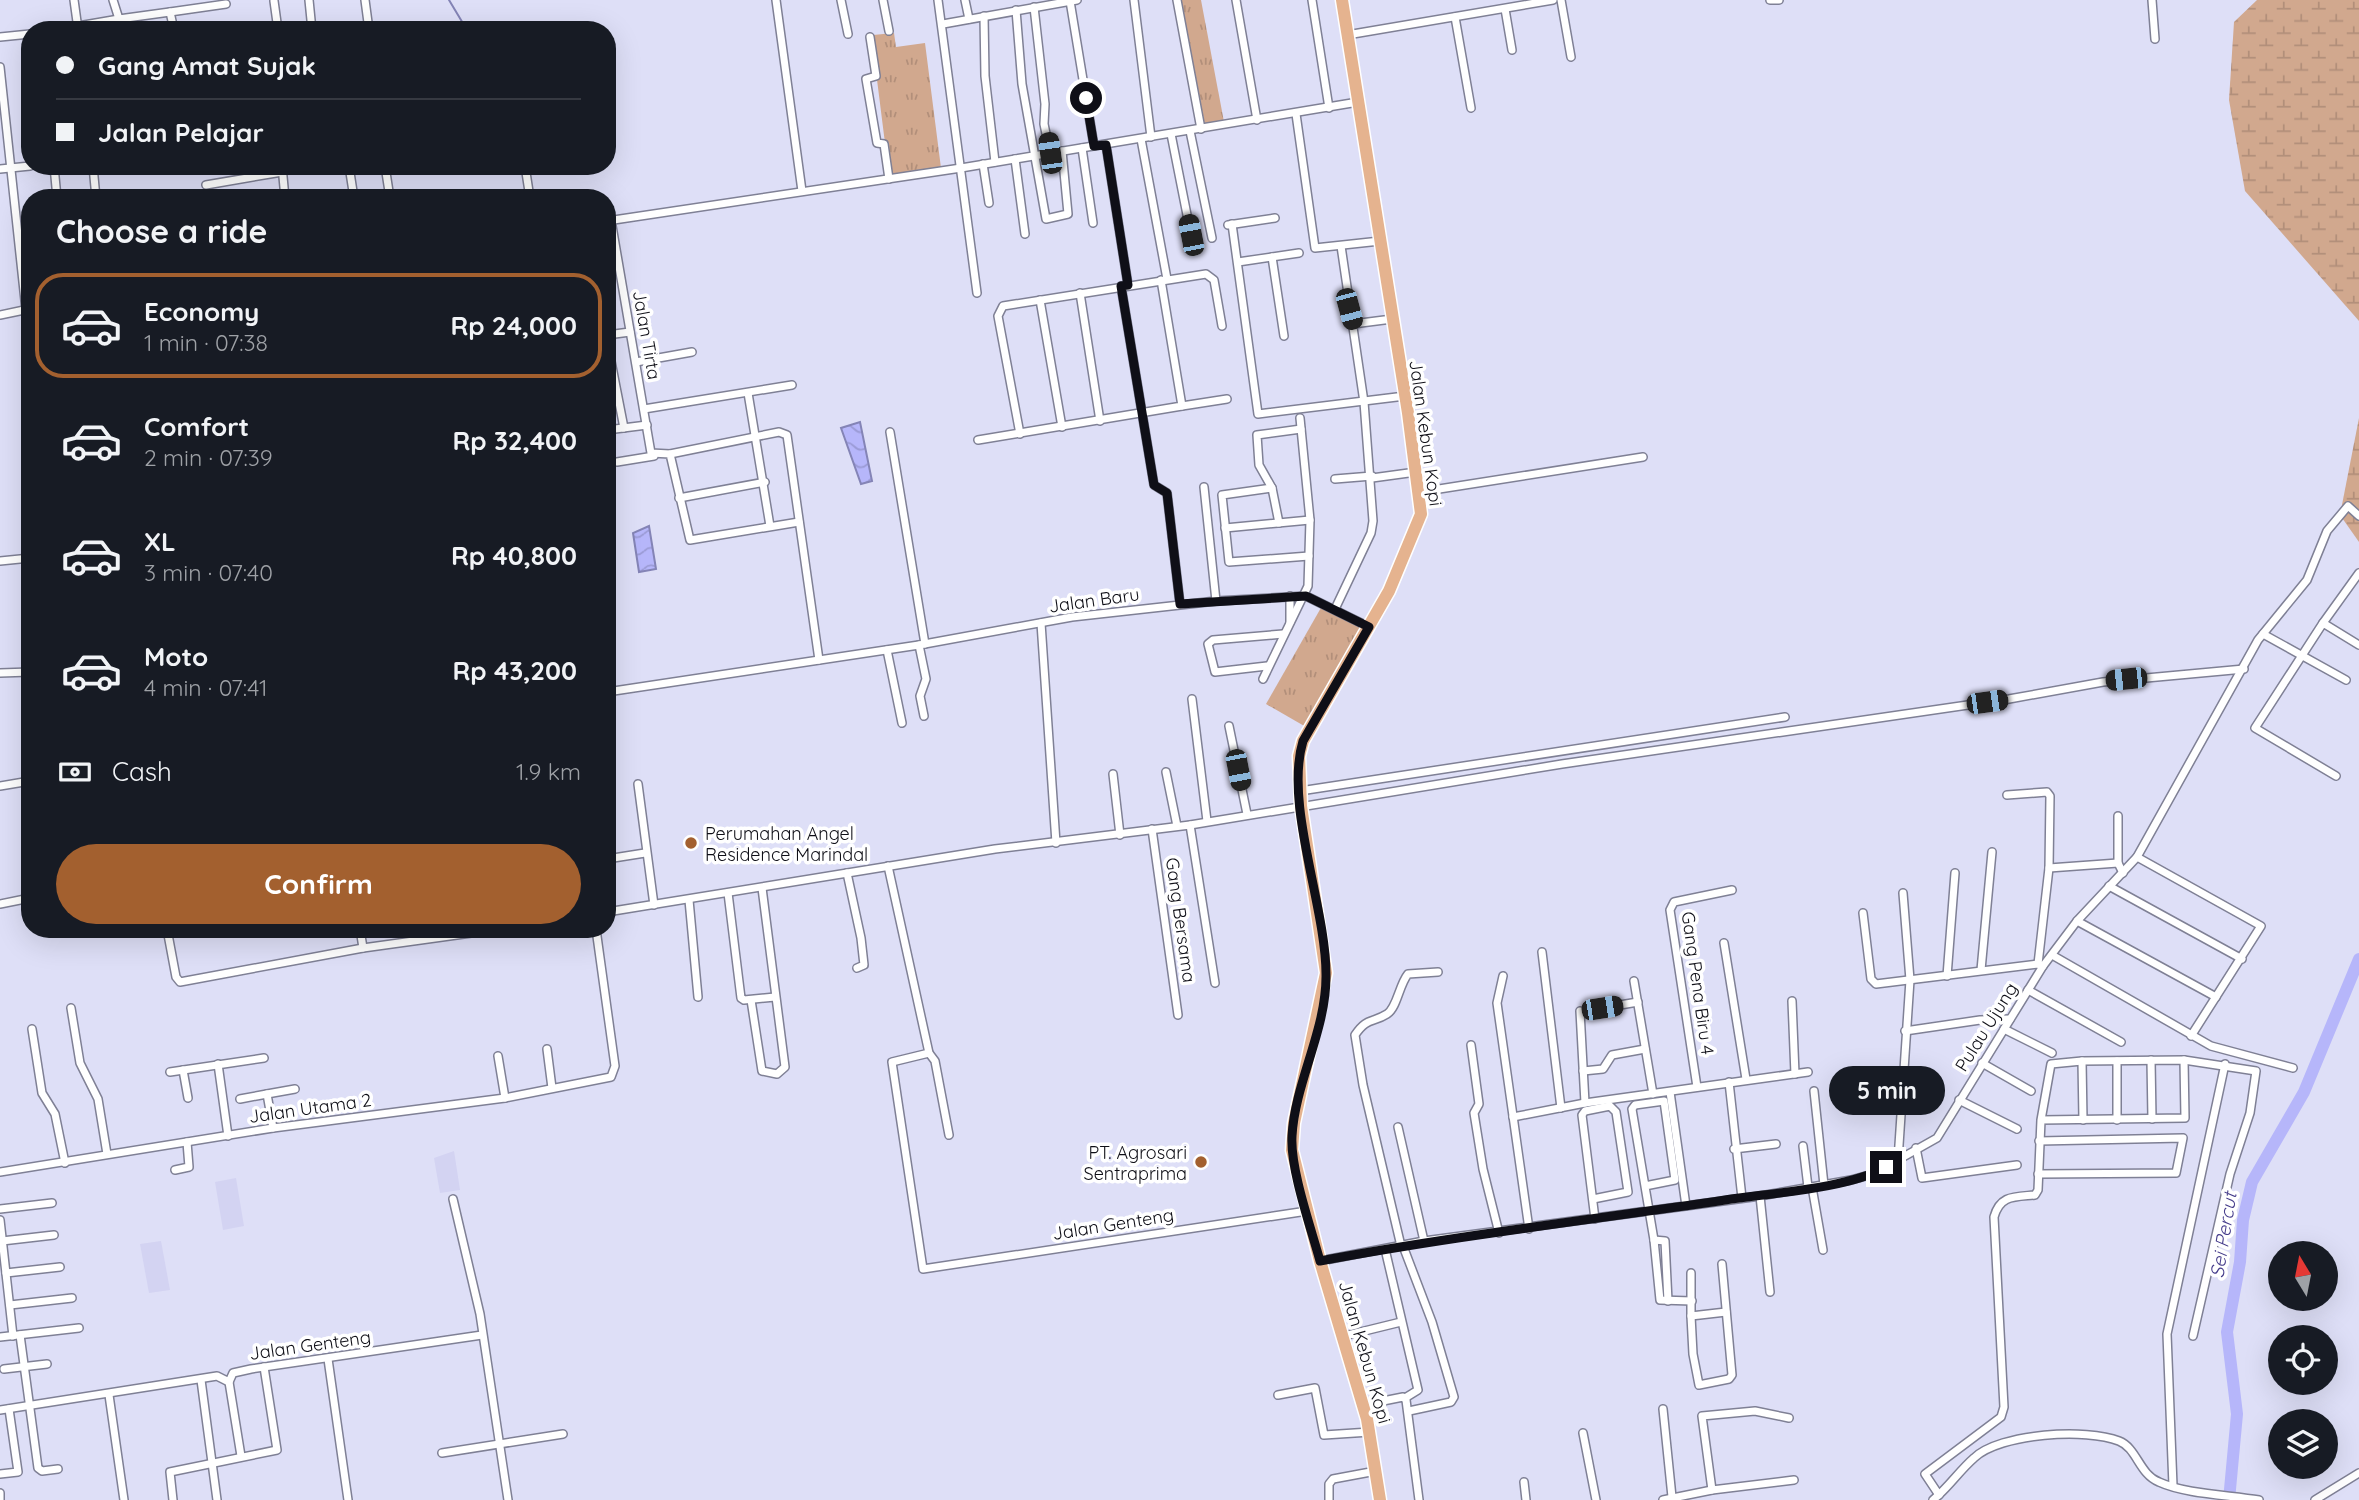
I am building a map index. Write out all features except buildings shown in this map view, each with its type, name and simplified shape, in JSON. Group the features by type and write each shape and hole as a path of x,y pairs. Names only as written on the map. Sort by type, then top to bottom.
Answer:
{"main road":[{"name":"Jalan Kebun Kopi","path":"1342,0 1417,472 1421,514 1415,534 1369,627 1303,741 1298,756 1301,806 1326,973 1292,1136 1320,1261 1370,1432 1380,1500"}],"street":[{"path":"74,0 77,21"},
{"path":"113,0 119,19"},
{"path":"309,0 311,21"},
{"path":"365,0 368,21"},
{"path":"776,0 802,191"},
{"path":"841,0 848,34"},
{"path":"883,0 889,31"},
{"path":"938,0 977,293"},
{"path":"965,0 969,19"},
{"path":"1134,0 1151,137"},
{"path":"1177,0 1201,129"},
{"path":"1236,0 1257,120"},
{"path":"1312,0 1329,108"},
{"path":"1497,0 1502,9 1512,50"},
{"path":"1347,35 1553,0"},
{"path":"1560,0 1572,57"},
{"path":"1770,0 1779,0"},
{"path":"2152,0 2155,39"},
{"path":"274,1 277,21"},
{"path":"943,24 1029,5 1074,1 1094,146"},
{"path":"110,21 226,4"},
{"path":"1029,5 1050,153"},
{"path":"1016,10 1022,84 1037,155 1044,217 1061,217 1068,211 1062,151"},
{"path":"170,12 172,21"},
{"path":"984,16 985,76 995,162"},
{"path":"1455,17 1471,108"},
{"path":"0,37 21,35"},
{"path":"870,37 876,75 866,79 877,143 884,144 889,178"},
{"path":"0,67 21,252"},
{"path":"616,219 961,168 1358,102"},
{"path":"1296,114 1315,247 1380,241"},
{"path":"1190,131 1212,239"},
{"path":"1171,134 1191,235"},
{"path":"1141,139 1182,406"},
{"path":"1106,145 1141,414 1154,485 1167,493 1180,604"},
{"path":"1082,148 1093,223"},
{"path":"1015,159 1025,234"},
{"path":"983,164 989,203"},
{"path":"0,169 21,167"},
{"path":"206,185 254,175"},
{"path":"1275,218 1230,224 1238,262 1258,414 1405,396"},
{"path":"1335,609 1372,527 1372,477 1364,402 1341,246"},
{"path":"1238,262 1299,253"},
{"name":"Jalan Tirta","path":"616,257 654,455"},
{"path":"1272,257 1284,336"},
{"path":"1020,434 998,316 1003,306 1211,275 1222,326"},
{"path":"1080,293 1100,421"},
{"path":"1040,300 1062,427"},
{"path":"0,315 21,311"},
{"path":"1353,324 1392,319"},
{"path":"616,334 630,332"},
{"path":"636,362 692,352"},
{"path":"644,410 792,385"},
{"path":"748,393 765,482 770,526"},
{"path":"616,399 624,428"},
{"path":"978,440 1227,399"},
{"path":"1263,679 1283,634 1306,596 1310,520 1300,418"},
{"path":"616,429 648,425"},
{"path":"1279,523 1272,488 1259,465 1257,435 1301,429"},
{"path":"617,462 779,432 787,435 819,660"},
{"path":"890,432 922,645 926,679 920,696 924,716"},
{"path":"670,454 691,541 799,522"},
{"path":"1420,492 1643,457"},
{"path":"1335,479 1417,472"},
{"path":"679,498 765,482"},
{"path":"1204,487 1216,600"},
{"path":"1272,488 1222,495 1232,564 1309,556"},
{"name":"Pulau Ujung","path":"1320,1261 1424,1241 1529,1229 1824,1185 1873,1174 1937,1138 2028,990 2040,965 2052,955 2077,921 2137,857 2263,634 2307,580 2327,531 2348,506 2359,517"},
{"path":"1225,528 1310,520"},
{"path":"0,561 21,559"},
{"path":"2336,776 2255,728 2359,573"},
{"path":"1290,596 1290,622"},
{"name":"Jalan Baru","path":"616,691 922,645 1041,623 1216,600 1306,596 1369,627"},
{"path":"1041,623 1055,800 1051,806 1056,843"},
{"path":"2323,623 2359,645"},
{"path":"1268,666 1214,672 1208,644 1213,640 1283,634"},
{"path":"2263,634 2346,680"},
{"path":"887,650 902,723"},
{"path":"616,911 995,849 1189,825 1697,743 2009,699 2103,682 2244,669"},
{"path":"0,673 21,672"},
{"path":"1192,699 1206,821"},
{"path":"1300,791 1785,717"},
{"path":"1229,726 1247,814"},
{"path":"1166,772 1177,825"},
{"path":"1113,774 1120,835"},
{"path":"0,786 21,782"},
{"path":"638,784 645,853 654,905"},
{"path":"1863,912 1873,982 2040,965 2049,868 2050,794 2007,795"},
{"path":"2118,816 2118,863 2123,873"},
{"path":"1189,825 1215,983"},
{"name":"Gang Bersama","path":"1152,829 1178,1015"},
{"path":"1981,970 1992,885 1992,852"},
{"path":"616,858 645,853"},
{"path":"2137,857 2259,922 2261,929 2191,1036"},
{"path":"2049,868 2118,863"},
{"path":"888,866 929,1053 936,1061 949,1135"},
{"path":"847,873 864,965 857,968"},
{"path":"1947,976 1955,873"},
{"path":"2109,886 2242,959"},
{"path":"751,1000 762,1071 773,1075 785,1067 762,888"},
{"name":"Gang Pena Biru 4","path":"1697,1087 1670,910 1674,902 1732,890"},
{"path":"728,893 740,994 744,1000 775,997"},
{"path":"1898,1160 1902,1145 1905,1031 1910,980 1903,893"},
{"path":"0,904 21,900"},
{"path":"689,900 698,997"},
{"path":"2077,921 2216,997"},
{"path":"169,938 176,977 180,982 432,938"},
{"path":"361,938 363,948"},
{"name":"Jalan Utama 2","path":"0,1172 273,1128 505,1098 611,1077 615,1066 597,938"},
{"path":"1724,943 1746,1079"},
{"path":"1542,952 1562,1108"},
{"path":"2052,955 2191,1036 2224,1051 2293,1068"},
{"path":"1409,1411 1451,1402 1454,1397 1432,1322 1402,1246 1363,1086 1355,1035 1362,1024 1387,1014 1396,1004 1399,986 1408,974 1438,972"},
{"path":"1503,976 1496,997 1529,1229"},
{"path":"1634,981 1653,1094"},
{"path":"2028,990 2121,1042"},
{"path":"1792,1001 1795,1074"},
{"path":"1602,1008 1638,1002"},
{"path":"71,1008 80,1063 100,1107 107,1154"},
{"path":"1580,1011 1585,1103"},
{"path":"1905,1031 1980,1020 2010,1019"},
{"path":"32,1029 43,1093 55,1114 65,1163"},
{"path":"2004,1029 2052,1053"},
{"path":"1471,1045 1479,1104 1474,1113 1483,1169 1499,1233"},
{"path":"547,1049 552,1088"},
{"path":"1583,1071 1603,1069 1612,1055 1645,1049"},
{"name":"Jalan Genteng","path":"929,1053 892,1062 923,1269 1307,1211"},
{"path":"498,1056 505,1098"},
{"path":"170,1072 264,1058"},
{"path":"2193,1336 2230,1174 2250,1113 2256,1071 2225,1064 2184,1060 2082,1060 2051,1064 2041,1121 2035,1195 2003,1199 1998,1204 1994,1217 2004,1407 2001,1417 1925,1474 1936,1498 1950,1487 1975,1456 1987,1449 2032,1438 2076,1434 2120,1441 2128,1446 2148,1476 2173,1486 2259,1500"},
{"path":"2082,1060 2083,1120"},
{"path":"2151,1060 2152,1119"},
{"path":"2041,1121 2185,1118 2184,1060"},
{"path":"2117,1061 2117,1120"},
{"path":"1982,1063 2031,1091"},
{"path":"218,1064 228,1136"},
{"path":"2173,1486 2167,1334 2225,1064"},
{"path":"183,1070 188,1098"},
{"path":"1513,1117 1585,1103 1808,1072"},
{"path":"1729,1082 1734,1149 1742,1198"},
{"path":"240,1099 295,1089"},
{"path":"1670,1091 1686,1206"},
{"path":"1814,1091 1824,1185"},
{"path":"267,1094 273,1128"},
{"path":"1959,1100 2017,1129"},
{"path":"1645,1186 1675,1180 1664,1101 1635,1105 1632,1109 1654,1240 1665,1241 1664,1300 1692,1301"},
{"path":"1593,1199 1628,1192 1615,1111 1610,1106 1585,1111 1582,1115 1595,1219"},
{"path":"1398,1127 1424,1241"},
{"path":"2038,1174 2176,1173 2183,1138 2039,1141"},
{"path":"175,1170 189,1167 187,1142"},
{"path":"1734,1149 1776,1144"},
{"path":"1803,1146 1823,1250"},
{"path":"1916,1148 1922,1178 2017,1165"},
{"path":"1760,1196 1770,1292"},
{"path":"453,1199 502,1443 508,1500"},
{"path":"0,1209 52,1203"},
{"path":"0,1220 10,1305 24,1367 38,1468 42,1471 58,1469"},
{"path":"2,1241 54,1235"},
{"path":"1363,1405 1405,1398 1418,1390 1385,1249"},
{"path":"1691,1273 1693,1354 1699,1385 1724,1382 1732,1375 1722,1264"},
{"path":"6,1273 61,1267"},
{"path":"10,1305 72,1298"},
{"path":"1691,1316 1726,1312"},
{"path":"1344,1336 1401,1322"},
{"path":"0,1337 79,1328"},
{"name":"Jalan Genteng","path":"0,1410 220,1376 229,1382 236,1372 482,1335"},
{"path":"328,1359 348,1500"},
{"path":"4,1369 47,1364"},
{"path":"173,1500 170,1472 277,1449 264,1367"},
{"path":"201,1380 217,1500"},
{"path":"229,1382 240,1456"},
{"path":"1278,1395 1315,1388 1324,1435 1370,1432"},
{"path":"109,1395 124,1500"},
{"path":"1405,1398 1409,1411 1419,1500"},
{"path":"0,1474 18,1472 9,1409"},
{"path":"1663,1409 1672,1497"},
{"path":"1712,1490 1702,1416 1755,1411 1789,1418"},
{"path":"1583,1433 1596,1500"},
{"path":"442,1453 563,1434"},
{"path":"1329,1500 1328,1484 1333,1479 1376,1471"},
{"path":"2315,1500 2359,1473"},
{"path":"1663,1500 1712,1490 1794,1480"},
{"path":"1524,1482 1526,1500"},
{"path":"0,1493 0,1500"}],"shaded area":[{"path":"454,1151 460,1190 440,1193 434,1158"},
{"path":"236,1178 244,1226 223,1230 215,1182"},
{"path":"161,1241 170,1290 149,1293 140,1244"}],"green space":[{"path":"1181,0 1201,0 1224,122 1205,126"},
{"path":"2257,0 2359,0 2359,321 2245,191 2229,100 2234,22"},
{"path":"894,33 896,47 925,43 941,168 889,175 872,40 873,35"},
{"path":"2359,418 2359,542 2340,515"},
{"path":"1322,606 1362,628 1306,727 1266,704"}],"water":[{"path":"860,422 872,481 861,484 841,428"},
{"path":"649,526 656,569 639,572 633,533"}],"waterway":[{"path":"449,0 462,21"},
{"name":"Sei Percut","path":"2229,1500 2237,1414 2227,1332 2240,1262 2243,1220 2252,1182 2304,1092 2359,959"}],"place":[{"name":"Perumahan Angel Residence Marindal","path":"691,843"},
{"name":"PT. Agrosari Sentraprima","path":"1201,1162"}],"route":[{"path":"1086,98 1094,146 1106,145 1128,285 1121,286 1141,414 1154,485 1167,493 1180,604 1306,596 1369,627 1303,741 1298,756 1301,806 1326,973 1325,990 1294,1124 1292,1150 1320,1261 1424,1241 1760,1196 1851,1180 1886,1167"}]}
